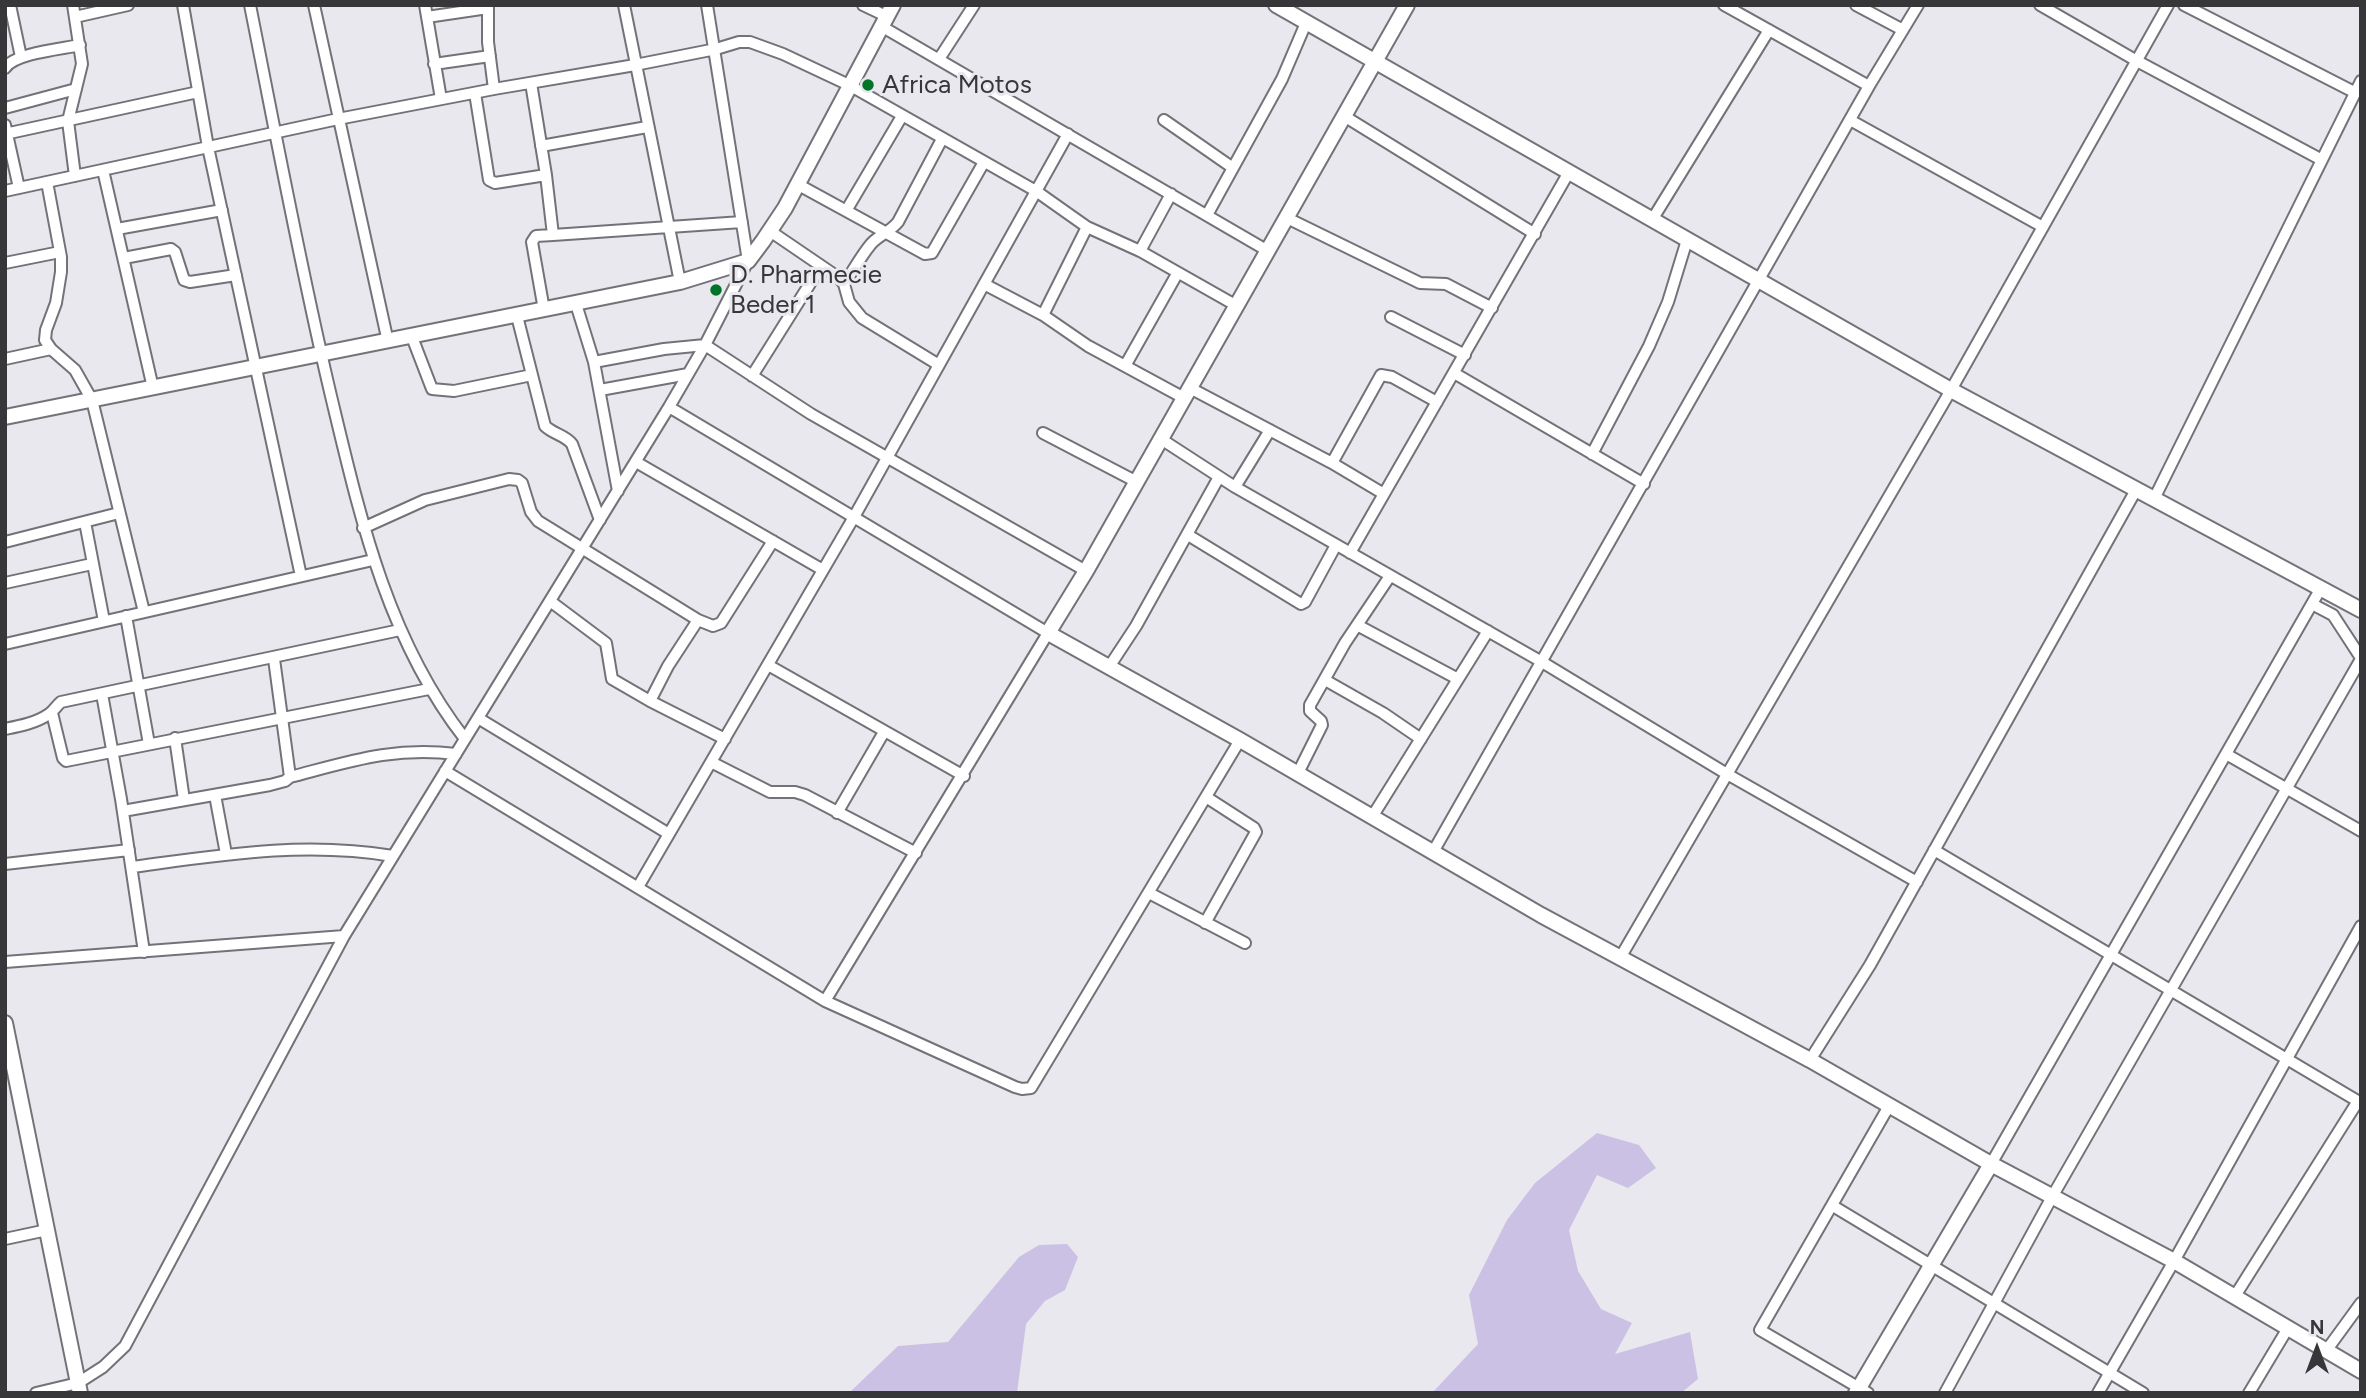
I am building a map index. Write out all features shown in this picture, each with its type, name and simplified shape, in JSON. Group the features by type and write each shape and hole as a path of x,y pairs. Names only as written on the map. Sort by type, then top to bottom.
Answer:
{"street":[{"path":"10,5 10,33 21,57"},
{"path":"75,176 68,121 82,71 74,11 128,5"},
{"path":"183,5 208,147 301,576"},
{"path":"250,5 321,353 363,528 400,631 429,689 465,739"},
{"path":"314,5 388,342"},
{"path":"441,99 426,11 502,5"},
{"path":"624,5 680,282"},
{"path":"707,5 748,261"},
{"path":"863,5 887,16 939,59 1268,251"},
{"path":"939,59 974,5"},
{"path":"1276,5 1951,390 2361,610"},
{"path":"825,1001 1086,571 1407,5"},
{"path":"1724,5 1869,86"},
{"path":"1856,5 1903,30"},
{"path":"1433,852 1869,86 1918,5"},
{"path":"2040,5 2137,61 2322,160"},
{"path":"1620,958 1951,390 2168,5"},
{"path":"2183,5 2356,93"},
{"path":"488,8 494,89"},
{"path":"36,1393 79,1388 125,1346 344,936 669,407 705,345 748,261 770,231 797,184 887,16"},
{"path":"1207,215 1282,79 1306,23"},
{"path":"1652,220 1769,30"},
{"path":"5,191 441,99 635,65 738,42 761,44 849,85 1035,191 1087,227 1140,251 1237,306"},
{"path":"5,68 10,61 21,57 80,45"},
{"path":"434,64 490,56"},
{"path":"2154,499 2361,81"},
{"path":"531,83 553,236"},
{"path":"5,108 76,89"},
{"path":"19,188 6,131 68,121 198,92"},
{"path":"475,93 489,180 495,183 546,175"},
{"path":"846,211 902,116"},
{"path":"1344,116 1535,234"},
{"path":"1164,120 1233,168"},
{"path":"1850,120 2043,227"},
{"path":"541,146 647,127"},
{"path":"638,887 887,458 1068,134"},
{"path":"844,284 870,245 898,222 942,139"},
{"path":"797,184 925,254 932,253 984,162"},
{"path":"103,170 153,388"},
{"path":"1350,553 1569,172"},
{"path":"47,182 61,272 56,303 46,330 46,340 51,349 75,370 92,400 144,612"},
{"path":"1140,251 1171,194"},
{"path":"117,229 222,209"},
{"path":"1287,218 1420,283 1446,284 1492,308"},
{"path":"544,310 532,242 536,236 742,222"},
{"path":"1043,315 1087,227"},
{"path":"770,231 844,284 849,302 862,318 939,365"},
{"path":"1592,454 1649,346 1668,302 1687,240"},
{"path":"124,258 171,249 175,252 184,280 190,282 236,275"},
{"path":"5,262 60,252"},
{"path":"5,417 576,304 680,282 748,261"},
{"path":"752,376 821,266"},
{"path":"1125,366 1177,274"},
{"path":"984,284 1043,315 1088,346 1125,366 1270,430 1384,494"},
{"path":"576,304 594,362 618,491"},
{"path":"517,316 545,426 572,444 600,520"},
{"path":"1391,317 1465,355"},
{"path":"412,337 432,389 454,391 532,376"},
{"path":"594,362 664,349 705,345 887,458 1086,571"},
{"path":"5,359 51,349"},
{"path":"1454,373 1644,484"},
{"path":"600,390 688,374"},
{"path":"1332,463 1381,375 1392,377 1437,402"},
{"path":"669,407 1048,634 1240,740 1541,915 1810,1060 1990,1164 2174,1261 2361,1371"},
{"path":"1235,487 1270,430"},
{"path":"1043,433 1137,482"},
{"path":"1161,439 1235,487 1542,662 1727,774 1917,882"},
{"path":"636,462 823,570"},
{"path":"1109,667 1136,626 1219,477"},
{"path":"363,528 425,500 514,479 522,483 531,512 538,522 698,620 713,626 721,623 773,541"},
{"path":"1810,1060 1870,965 2136,490"},
{"path":"5,542 119,513"},
{"path":"85,522 104,621"},
{"path":"1188,535 1301,604 1305,602 1336,545"},
{"path":"6,641 373,559"},
{"path":"5,583 92,564"},
{"path":"1297,775 1322,725 1310,711 1310,705 1357,625 1390,576"},
{"path":"1889,1106 1760,1330 1861,1391 2321,588"},
{"path":"550,601 606,643 612,679 725,739"},
{"path":"1945,1393 2052,1197 2361,659 2333,615 2312,604"},
{"path":"126,616 149,744"},
{"path":"650,701 668,666 698,620"},
{"path":"1357,625 1458,679"},
{"path":"5,729 30,723 52,713 61,702 400,631"},
{"path":"1372,817 1488,631"},
{"path":"274,659 290,778"},
{"path":"768,665 964,776"},
{"path":"1325,680 1384,713 1422,739"},
{"path":"52,713 66,761 282,716 429,689"},
{"path":"102,694 144,952"},
{"path":"478,719 669,835"},
{"path":"837,813 884,732"},
{"path":"175,738 184,800"},
{"path":"445,771 825,1001 1027,1090 1035,1084 1240,740"},
{"path":"123,811 278,783 376,755 419,750 456,754"},
{"path":"2226,754 2361,831"},
{"path":"711,762 770,792 795,792 805,795 916,853"},
{"path":"215,795 226,854"},
{"path":"1205,923 1256,832 1254,828 1206,797"},
{"path":"131,867 226,854 321,848 393,856"},
{"path":"5,864 129,850"},
{"path":"1934,850 2359,1102 2235,1296"},
{"path":"1149,893 1245,943"},
{"path":"2098,1393 2361,926"},
{"path":"5,962 344,936"},
{"path":"5,1023 10,1072 47,1230 79,1388"},
{"path":"1833,1206 2143,1393"},
{"path":"5,1238 47,1230"},
{"path":"2326,1350 2361,1303"},
{"path":"2249,1393 2288,1328"}],"shaded area":[{"path":"1597,1133 1639,1145 1656,1168 1628,1188 1597,1175 1569,1230 1578,1271 1601,1309 1632,1323 1615,1354 1690,1332 1698,1379 1681,1393 1432,1393 1478,1344 1469,1295 1507,1220 1535,1183"},
{"path":"1067,1244 1078,1257 1065,1290 1045,1301 1026,1324 1017,1393 849,1393 898,1346 948,1342 1019,1257 1039,1245"}],"place":[{"name":"Africa Motos","path":"868,85"},
{"name":"D. Pharmecie Beder 1","path":"716,290"}]}
